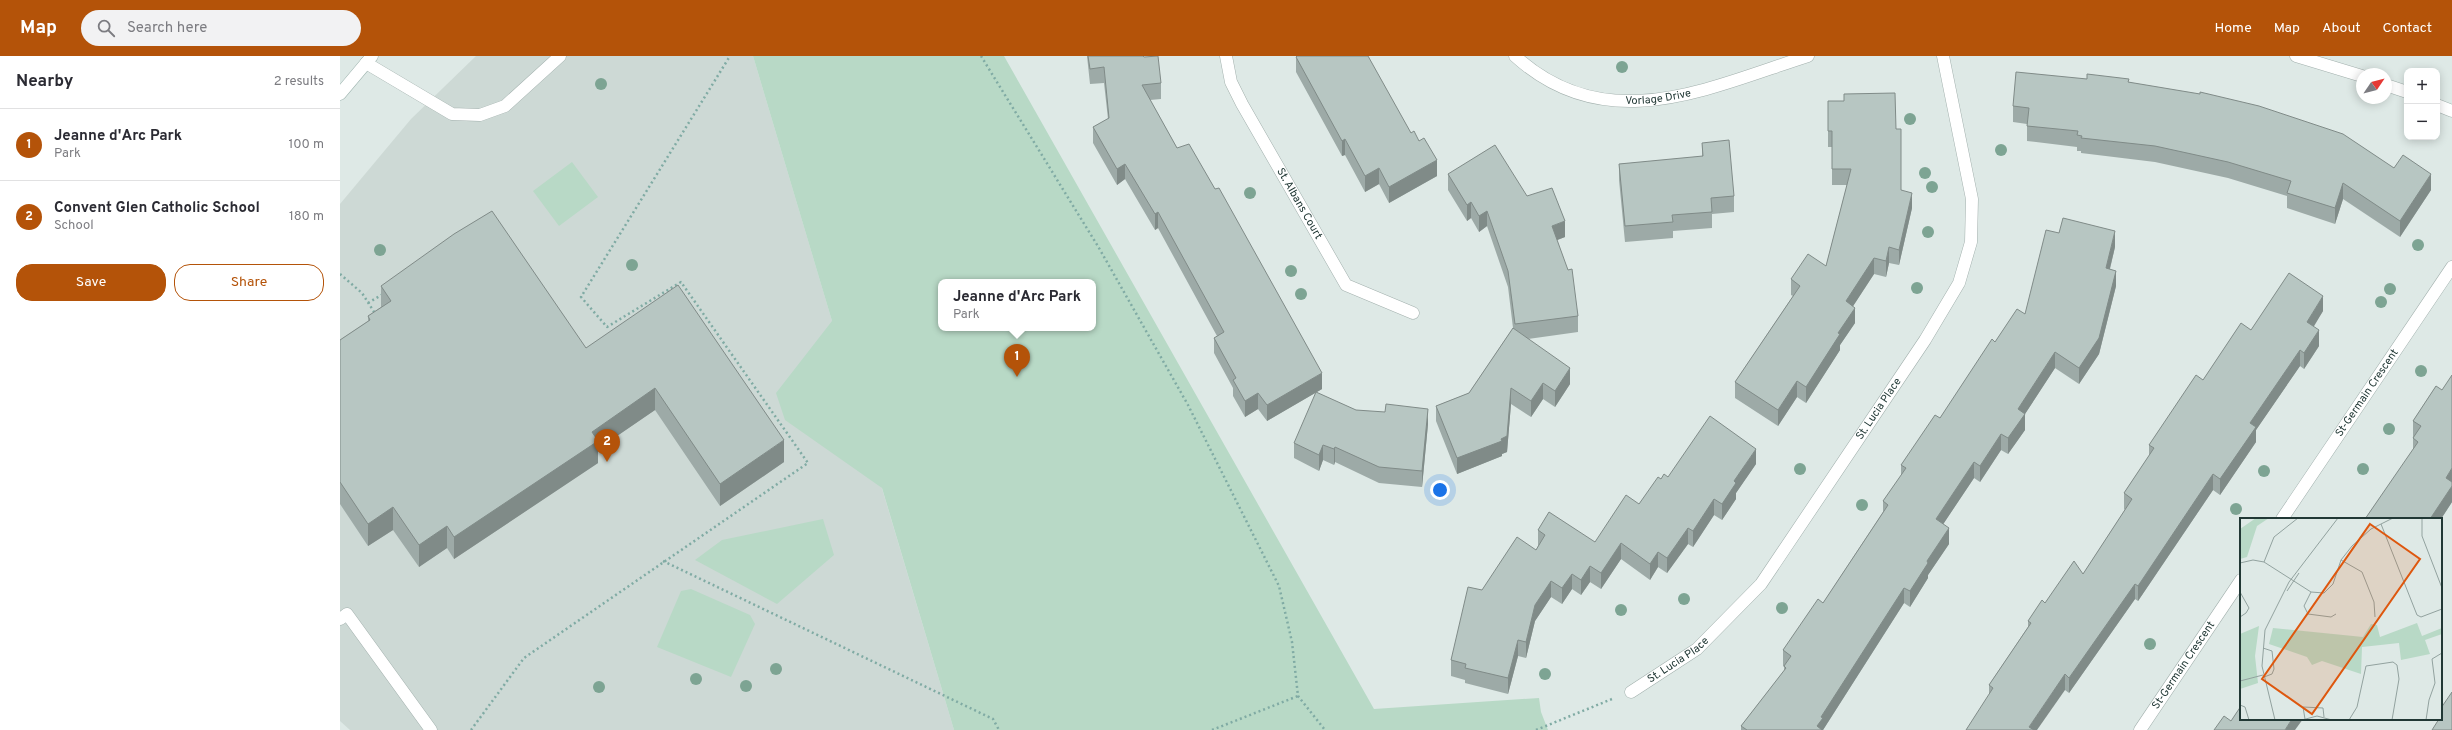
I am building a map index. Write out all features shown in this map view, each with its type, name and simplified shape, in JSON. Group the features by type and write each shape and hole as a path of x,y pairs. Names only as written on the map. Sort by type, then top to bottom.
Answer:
{"street":[{"path":"340,94 369,60 452,114 480,115 505,106 560,56"},
{"name":"St. Albans Court","path":"1226,56 1231,82 1242,104 1346,285 1413,313"},
{"name":"Vorlage Drive","path":"1515,56 1529,69 1560,87 1593,97 1626,103 1664,100 1808,56"},
{"name":"St. Lucia Place","path":"1631,692 1697,649 1761,584 1925,340 1959,283 1970,242 1972,199 1943,56"},
{"path":"2296,56 2356,74"},
{"path":"2392,87 2404,91"},
{"path":"2440,106 2452,111"},
{"name":"St-Germain Crescent","path":"2283,518 2452,267"},
{"name":"St-Germain Crescent","path":"2140,730 2240,581"},
{"path":"340,619 347,614 431,730"}],"path":[{"path":"471,730 524,658 663,561 808,463 681,282 607,327 581,297 730,56"},
{"path":"981,56 1099,248 1188,405 1279,586 1292,642 1298,696 1325,730"},
{"path":"340,274 362,293 379,320"},
{"path":"368,303 388,291"},
{"path":"663,561 993,719 999,730"},
{"path":"1536,730 1631,692"},
{"path":"1212,730 1298,696"}],"shaded area":[{"path":"476,56 753,56 954,730 350,730 340,721 340,204 411,119"}],"green space":[{"path":"753,56 1004,56 1374,709 1539,698 1541,712 1548,730 954,730 882,488 785,420 776,393 832,321"},
{"path":"572,162 598,197 559,226 533,191"},
{"path":"823,519 834,555 777,604 695,560 722,540"},
{"path":"691,589 750,615 755,624 731,677 657,647 681,591"}],"building":[{"path":"1088,56 1158,56 1161,83 1142,85 1177,148 1189,144 1215,189 1219,188 1322,373 1267,405 1258,393 1245,401 1233,380 1236,378 1214,338 1224,332 1158,212 1155,214 1125,164 1117,169 1093,127 1109,118 1104,67 1090,69"},
{"path":"1368,56 1411,133 1414,131 1419,141 1424,138 1437,160 1389,187 1379,168 1365,176 1345,139 1342,141 1296,57"},
{"path":"2016,72 2087,79 2087,74 2129,79 2128,82 2200,94 2200,92 2259,106 2343,134 2394,168 2403,155 2431,174 2400,221 2343,183 2335,208 2287,193 2291,181 2228,162 2155,146 2081,138 2082,136 2077,135 2078,131 2027,126 2029,108 2013,106"},
{"path":"1895,93 1896,129 1901,129 1901,190 1912,193 1899,250 1889,247 1886,261 1874,258 1846,301 1855,308 1838,333 1840,334 1806,387 1797,381 1778,410 1735,382 1800,286 1791,279 1808,254 1826,266 1851,169 1832,169 1832,131 1828,131 1828,101 1844,101 1844,94"},
{"path":"1729,140 1734,196 1711,198 1712,212 1672,215 1673,222 1625,226 1619,164 1703,156 1702,143"},
{"path":"1495,145 1527,196 1552,188 1565,221 1552,226 1568,270 1572,269 1578,316 1515,324 1508,271 1487,211 1479,216 1471,202 1467,205 1448,174"},
{"path":"492,211 586,348 678,285 784,440 720,484 655,388 592,432 598,441 454,537 447,526 419,545 393,507 368,524 340,482 340,340 370,320 368,316 391,301 381,286 454,234"},
{"path":"2063,218 2115,231 2106,268 2116,271 2099,338 2079,368 2055,352 2018,409 2025,414 2008,438 2001,434 1980,466 1974,462 1936,519 1949,528 1927,561 1928,563 1910,591 1904,588 1821,717 1823,718 1817,726 1822,730 1747,730 1741,726 1786,668 1784,666 1791,656 1783,650 1818,599 1823,603 1888,505 1883,501 1906,468 1901,465 1935,415 1940,418 1992,339 1995,342 2017,309 2025,314 2046,230 2059,233"},
{"path":"2289,273 2323,296 2307,322 2319,330 2304,353 2300,350 2250,423 2256,427 2220,479 2213,474 2138,586 2135,584 2069,678 2065,674 2029,727 2034,730 1966,730 1993,688 1989,685 2031,623 2028,621 2042,600 2045,603 2074,561 2083,574 2132,499 2124,493 2154,448 2149,445 2196,375 2203,380 2241,323 2251,330"},
{"path":"1513,328 1570,368 1555,391 1543,383 1531,401 1511,388 1507,436 1501,439 1502,441 1457,458 1436,406 1469,393"},
{"path":"2452,375 2452,468 2446,478 2452,482 2452,486 2431,518 2366,518 2418,442 2413,438 2421,426 2413,421 2436,386 2442,390"},
{"path":"1316,392 1356,410 1385,412 1386,404 1428,409 1422,471 1379,467 1335,447 1334,449 1323,445 1319,455 1294,443"},
{"path":"1710,416 1756,449 1734,481 1736,483 1722,504 1714,499 1693,531 1688,528 1667,558 1658,552 1650,564 1621,543 1601,573 1590,566 1581,580 1572,574 1562,588 1551,581 1535,605 1526,642 1518,640 1508,678 1465,668 1466,664 1451,660 1468,587 1482,590 1517,537 1536,550 1545,535 1538,530 1549,512 1595,542 1626,495 1639,504 1658,477 1661,479 1664,474 1668,477"},
{"path":"2452,692 2452,730 2432,730 2438,720 2442,720 2442,707"},
{"path":"2240,708 2240,720 2291,720 2285,730 2214,730 2224,716 2231,721"}],"place":[{"name":"Jeanne d'Arc Park","path":"1017,377"},
{"name":"Convent Glen Catholic School","path":"607,462"}]}
